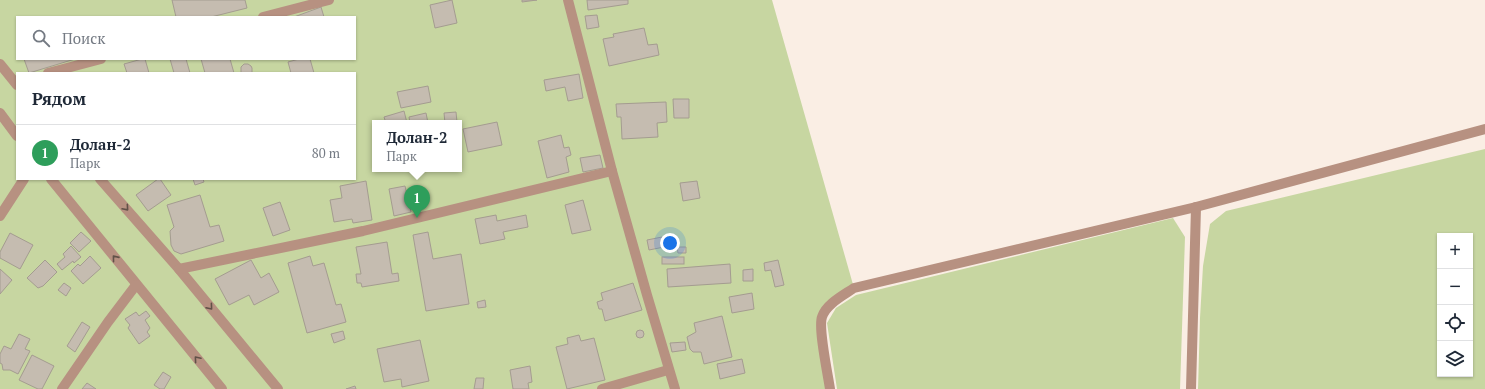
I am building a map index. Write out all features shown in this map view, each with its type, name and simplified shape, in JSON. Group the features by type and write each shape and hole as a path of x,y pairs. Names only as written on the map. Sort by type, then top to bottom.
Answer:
{"street":[{"path":"267,16 329,0"},
{"path":"568,0 612,171 668,370 675,389"},
{"path":"52,72 97,60"},
{"path":"0,64 14,77"},
{"path":"0,113 16,135"},
{"path":"830,389 822,331 822,317 829,306 854,288 1196,207 1485,129"},
{"path":"179,269 364,231 612,171"},
{"path":"0,216 23,180"},
{"path":"52,180 222,389"},
{"path":"101,180 179,269 278,389"},
{"path":"1191,389 1196,207"},
{"path":"62,389 108,322 136,285"},
{"path":"602,389 668,370"}],"green space":[{"path":"0,0 772,0 854,288 822,317 830,389 0,389"},
{"path":"1485,149 1485,389 1198,389 1203,266 1210,224 1226,211"},
{"path":"1173,218 1185,237 1180,389 837,389 827,323 836,308 856,295"}],"building":[{"path":"172,0 245,0 247,8 215,16 176,16"},
{"path":"452,0 457,23 435,28 430,5"},
{"path":"522,0 537,0 522,2"},
{"path":"587,0 628,0 628,4 588,10"},
{"path":"321,7 324,16 297,16"},
{"path":"597,15 599,27 587,29 585,16"},
{"path":"644,28 648,45 657,44 659,55 609,66 603,39 614,37 613,34"},
{"path":"24,60 72,60 32,72 29,72"},
{"path":"138,60 145,60 149,72 127,72 124,64"},
{"path":"170,60 186,60 190,72 174,72"},
{"path":"201,60 230,60 234,72 205,72"},
{"path":"295,60 310,60 314,72 291,72 288,62"},
{"path":"244,64 248,64 252,68 252,72 241,72 241,67"},
{"path":"579,74 583,98 568,101 565,87 546,91 544,80"},
{"path":"428,86 431,102 401,108 397,92"},
{"path":"673,99 689,99 689,118 674,118"},
{"path":"666,102 667,122 657,123 658,137 622,139 621,117 617,117 616,104"},
{"path":"404,111 406,120 385,120 384,117"},
{"path":"456,112 457,120 445,120 444,113"},
{"path":"426,113 427,120 410,120 409,117"},
{"path":"497,122 502,145 468,152 463,129"},
{"path":"561,135 564,148 569,147 571,155 566,157 569,172 547,178 538,141"},
{"path":"600,155 603,168 583,172 580,158"},
{"path":"157,180 161,180 171,195 148,211 136,195"},
{"path":"193,180 203,180 204,182 195,185"},
{"path":"366,181 372,220 353,223 352,219 334,222 330,200 342,198 340,186"},
{"path":"697,181 700,198 683,201 680,183"},
{"path":"405,186 411,212 394,216 389,189"},
{"path":"200,195 210,227 219,225 224,241 181,254 174,251 171,245 170,231 174,227 167,205"},
{"path":"583,200 591,230 572,234 565,205"},
{"path":"280,202 290,230 273,236 263,208"},
{"path":"496,215 497,221 526,215 528,227 503,232 505,239 480,244 475,219"},
{"path":"81,232 91,241 79,252 70,243"},
{"path":"428,232 433,259 461,254 469,304 426,311 413,235"},
{"path":"10,233 33,245 20,269 0,258 0,252"},
{"path":"662,237 664,247 649,250 647,240"},
{"path":"387,242 392,274 398,273 399,281 362,287 361,283 357,283 356,274 361,274 356,247"},
{"path":"71,246 81,257 74,263 73,261 62,270 57,264 65,257 63,254"},
{"path":"677,247 686,247 686,253 678,253"},
{"path":"90,256 101,268 83,284 71,271 78,264 80,266"},
{"path":"310,256 313,266 324,263 336,305 341,304 346,322 307,333 288,263"},
{"path":"662,257 684,257 684,264 662,264"},
{"path":"45,260 57,272 43,286 38,288 27,278"},
{"path":"251,260 261,278 269,273 279,292 254,305 249,295 229,305 215,279"},
{"path":"778,260 784,285 775,287 771,270 765,271 764,263"},
{"path":"730,264 731,283 668,287 667,269"},
{"path":"0,269 12,280 0,294"},
{"path":"753,269 753,281 743,281 743,270"},
{"path":"64,283 71,288 66,296 58,290"},
{"path":"633,283 642,310 605,321 602,309 599,309 597,302 603,300 601,293"},
{"path":"752,293 754,309 732,313 729,297"},
{"path":"485,300 486,307 478,308 477,302"},
{"path":"146,311 150,316 145,320 150,328 147,332 150,336 139,344 128,328 130,325 125,319 136,312 139,316"},
{"path":"722,316 732,357 704,364 701,352 693,352 690,349 687,337 696,332 694,323"},
{"path":"82,322 90,327 75,352 67,346"},
{"path":"640,330 643,331 643,337 640,338 637,337 636,334 637,331"},
{"path":"343,331 345,339 334,343 331,334"},
{"path":"19,334 30,339 25,349 30,351 18,374 10,370 3,370 2,364 0,363 0,354 4,346 11,349"},
{"path":"579,335 581,341 594,338 605,380 567,389 556,347 568,344 567,338"},
{"path":"420,340 429,381 402,387 401,379 384,382 377,349"},
{"path":"685,342 686,350 672,352 670,343"},
{"path":"32,355 54,366 42,389 38,389 19,380"},
{"path":"742,359 745,373 720,379 717,364"},
{"path":"530,366 532,382 528,383 529,389 513,389 510,370"},
{"path":"163,372 171,377 164,389 160,389 154,385"},
{"path":"476,378 484,378 483,389 474,389"},
{"path":"87,383 96,389 82,389"},
{"path":"355,386 356,389 346,389"}],"place":[{"name":"Долан-2","path":"417,218"}]}
